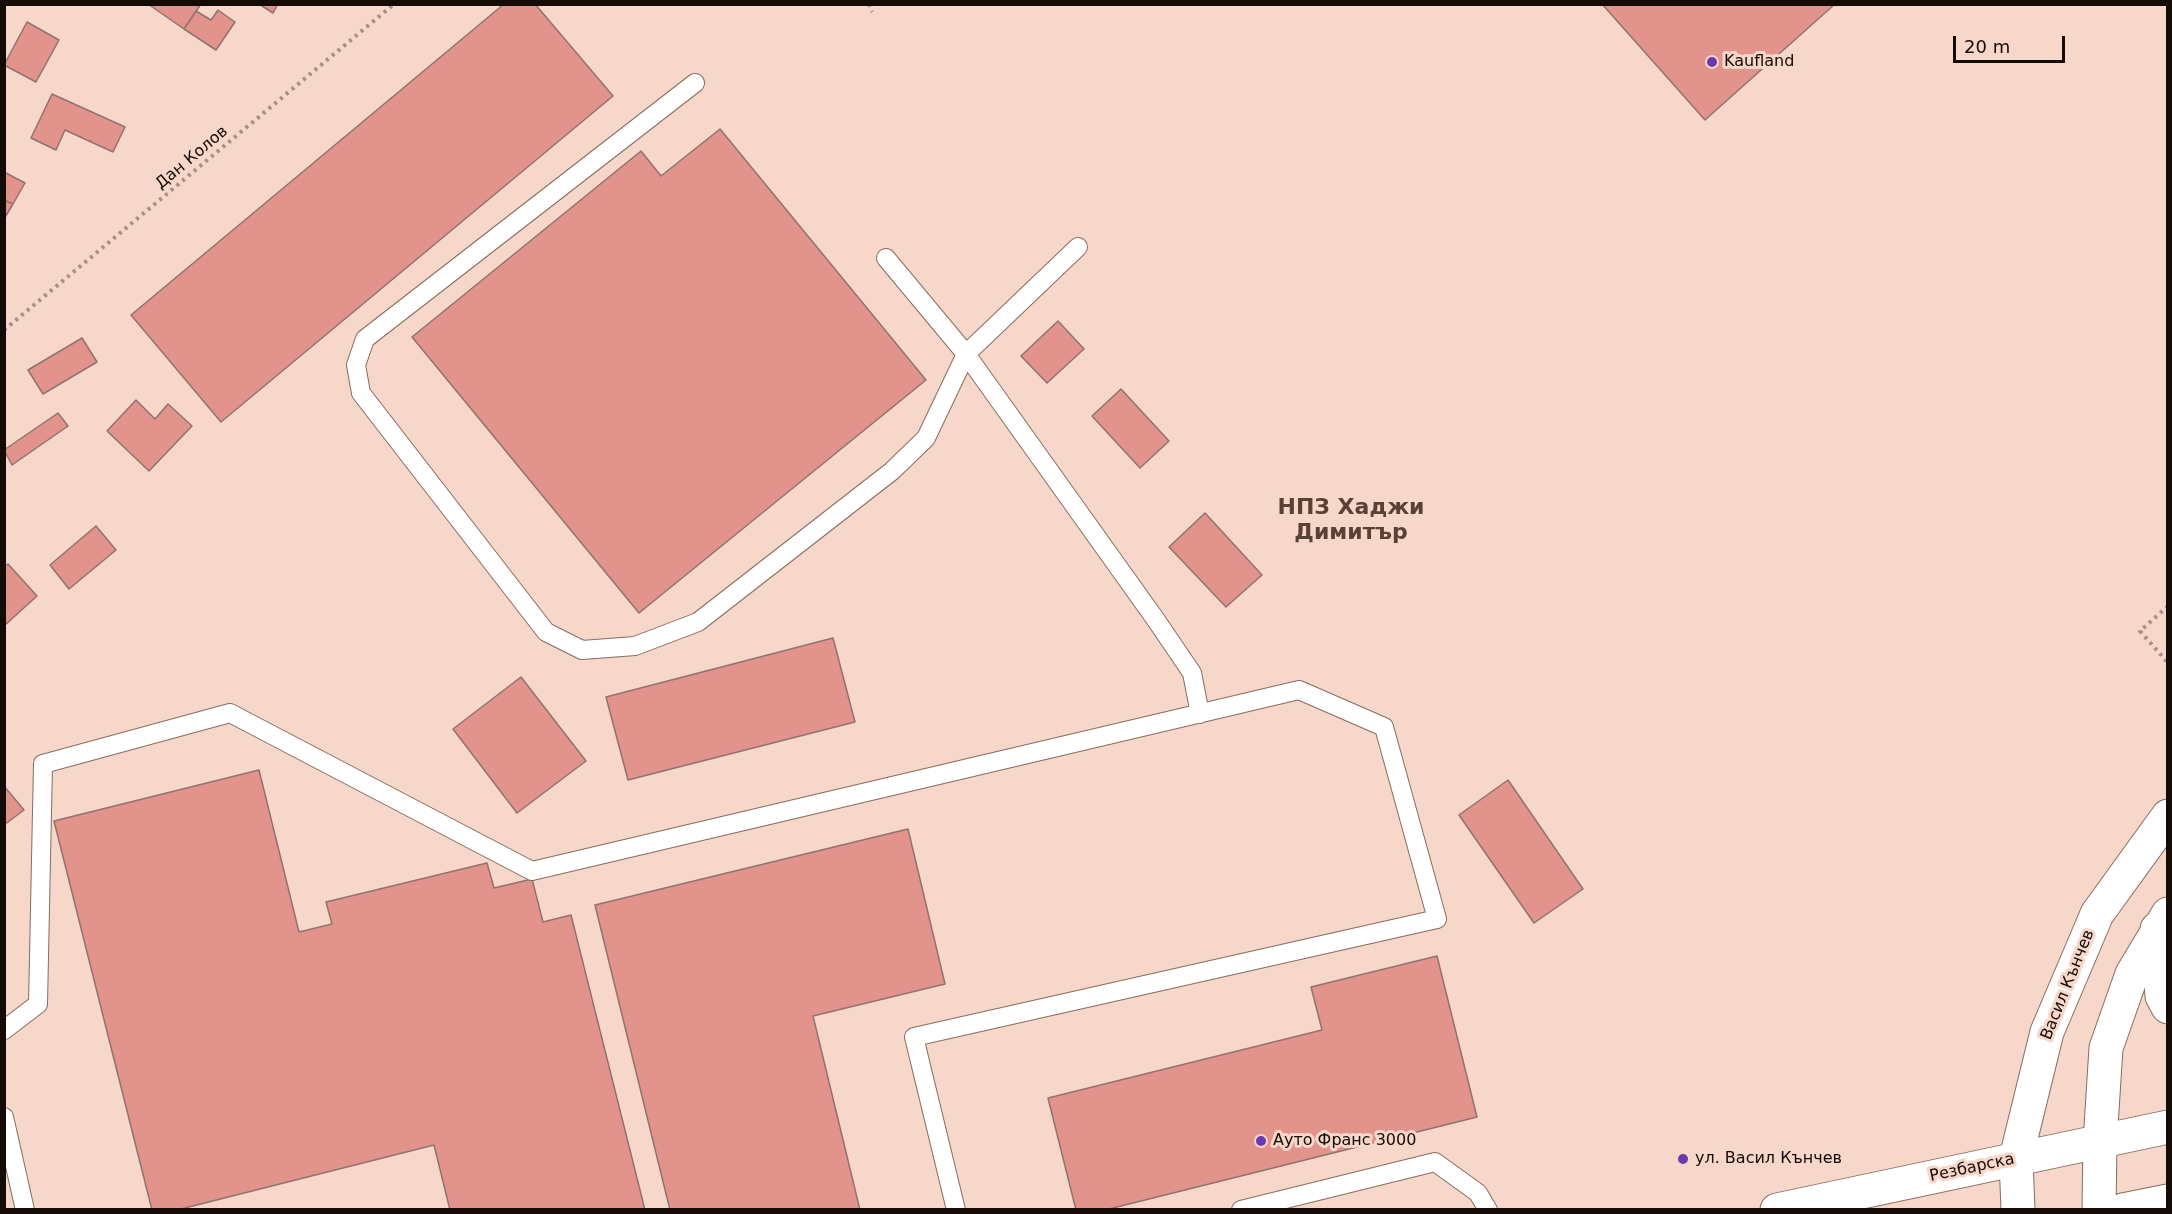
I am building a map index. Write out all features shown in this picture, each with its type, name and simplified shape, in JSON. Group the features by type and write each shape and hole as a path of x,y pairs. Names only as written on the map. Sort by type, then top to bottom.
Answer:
{"street":[{"name":"Васил Кънчев","path":"2018,1209 2016,1158 2047,1032 2097,915 2168,816"},
{"path":"2162,922 2162,996 2168,1007"},
{"path":"2099,1209 2100,1142 2106,1048 2132,974 2162,922"},
{"name":"Резбарска","path":"1777,1209 2168,1127"},
{"path":"2123,1209 2168,1201"}],"lane":[{"path":"695,82 365,339 356,365 361,393 546,632 582,650 634,646 698,622 892,471 926,438 966,354 1078,247"},
{"path":"886,258 966,354 1192,673 1200,714"},
{"path":"4,1030 38,1004 43,764 219,716 230,714 532,871 1299,690 1384,727 1437,919 914,1037 956,1209"},
{"path":"4,1117 25,1209"},
{"path":"1241,1209 1435,1162 1479,1193 1488,1209"}],"path":[{"name":"Дан Колов","path":"4,330 394,4"},
{"path":"869,4 872,12"},
{"path":"2168,606 2140,631 2168,663"}],"building":[{"path":"148,4 201,4 184,29"},
{"path":"259,4 278,4 273,13"},
{"path":"504,4 535,4 613,96 221,422 131,315"},
{"name":"Kaufland","path":"1602,4 1835,4 1705,120"},
{"path":"218,10 235,22 216,50 184,29 196,11 211,20"},
{"path":"27,22 59,40 36,82 4,65"},
{"path":"52,94 125,127 113,152 65,130 56,150 31,138"},
{"path":"720,129 926,380 639,613 412,337 641,151 661,176"},
{"path":"4,172 25,183 13,204 4,200"},
{"path":"4,200 13,204 4,219"},
{"path":"1058,321 1084,349 1047,383 1021,356"},
{"path":"82,338 97,362 43,394 28,370"},
{"path":"1121,389 1169,441 1140,468 1092,416"},
{"path":"136,400 155,419 168,404 192,426 149,471 107,431"},
{"path":"58,413 68,426 12,465 4,450"},
{"path":"1205,513 1262,575 1226,607 1169,547"},
{"path":"96,526 116,550 69,589 50,565"},
{"path":"8,564 37,596 4,626 4,567"},
{"path":"833,638 855,722 628,780 606,697"},
{"path":"521,677 586,761 517,813 453,729"},
{"path":"259,770 299,932 332,924 326,902 487,863 494,888 532,879 543,922 571,915 645,1210 450,1210 434,1145 177,1210 152,1210 54,821"},
{"path":"1508,780 1583,889 1534,923 1459,815"},
{"path":"4,786 24,810 4,825"},
{"path":"908,829 945,984 813,1016 860,1210 670,1210 595,905"},
{"path":"1437,956 1477,1117 1105,1210 1076,1210 1048,1098 1322,1030 1311,987"}],"place":[{"name":"Kaufland","path":"1712,62"},
{"name":"Ауто Франс 3000","path":"1261,1141"},
{"name":"ул. Васил Кънчев","path":"1683,1159"}],"district":[{"name":"НПЗ Хаджи Димитър","path":"1351,520"}]}
